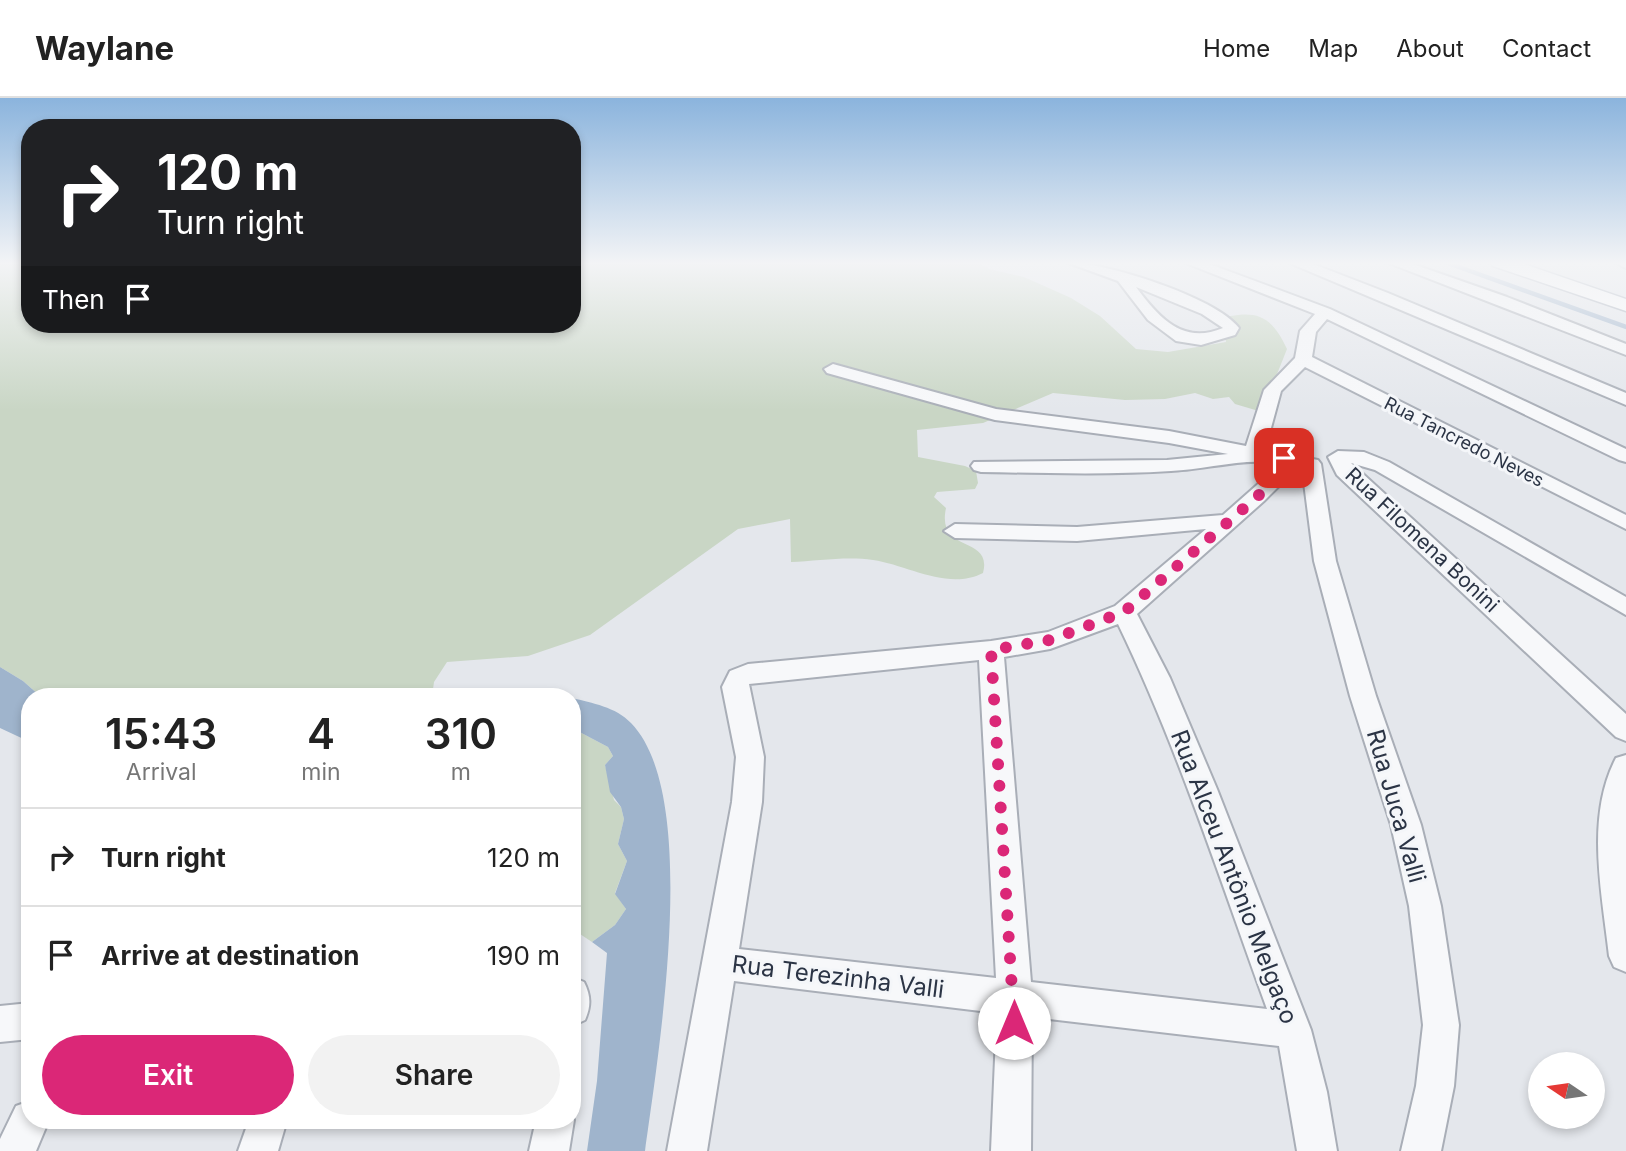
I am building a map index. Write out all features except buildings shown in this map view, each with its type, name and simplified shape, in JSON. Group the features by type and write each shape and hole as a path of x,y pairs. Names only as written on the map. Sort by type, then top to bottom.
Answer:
{"street":[{"path":"1150,311 1183,338 1203,340 1229,332 1231,328 1227,321 1208,311"},
{"path":"1418,311 1626,400"},
{"path":"1528,311 1626,349"},
{"path":"981,466 1200,464 1246,458 1254,453 1273,390 1303,359 1308,331 1325,312 1623,460"},
{"name":"Rua Tancredo Neves","path":"1303,359 1626,523"},
{"path":"833,369 995,414 1168,437 1344,471"},
{"name":"Rua Filomena Bonini","path":"1626,607 1382,466 1364,458 1342,455 1338,457 1344,471 1626,730"},
{"path":"687,1151 717,963 747,802 751,757 736,687 739,678 748,673 991,650 1050,640 1124,612 1298,461"},
{"name":"Rua Juca Valli","path":"1298,461 1363,696 1406,825 1425,906 1441,1025 1435,1086 1421,1151"},
{"path":"955,531 1077,534 1227,521"},
{"name":"Rua Alceu Antônio Melgaço","path":"1124,612 1157,678 1187,752 1293,1030 1308,1092 1317,1151"},
{"path":"991,650 1015,997 1010,1151"},
{"path":"1626,766 1618,786 1615,859 1626,956"},
{"name":"Rua Terezinha Valli","path":"717,963 1293,1030"},
{"path":"0,1024 21,1022"},
{"path":"15,1151 26,1129"},
{"path":"258,1151 265,1129"},
{"path":"549,1151 553,1129"}],"green space":[{"path":"0,311 21,311 21,333 581,333 581,311 1092,311 1136,349 1168,352 1226,342 1224,329 1212,320 1249,314 1266,320 1287,349 1262,412 1235,404 1229,397 1213,399 1195,393 1165,399 1125,400 1053,393 983,423 917,430 918,457 965,466 976,471 978,483 975,489 937,492 934,497 946,508 945,523 949,532 980,553 984,561 983,573 970,578 942,578 863,559 791,562 790,519 738,529 590,635 528,656 447,662 433,688 31,688 0,667"},
{"path":"581,733 608,747 613,756 605,765 614,800 621,807 624,819 618,844 627,861 615,893 626,909 615,925 592,942 581,935"}],"water":[{"path":"0,667 31,688 21,688 21,738 0,728"},
{"path":"581,700 611,709 631,723 653,758 665,807 670,865 670,928 665,992 645,1151 587,1151 597,1081 607,953 592,942 615,925 626,909 615,894 627,861 618,844 624,819 621,807 610,792 605,765 613,756 608,747 581,733"}],"waterway":[{"path":"1582,311 1626,327"}],"route":[{"path":"1014,1023 1015,997 991,650 1050,640 1124,612 1257,497 1275,479 1282,468 1284,458"}]}
